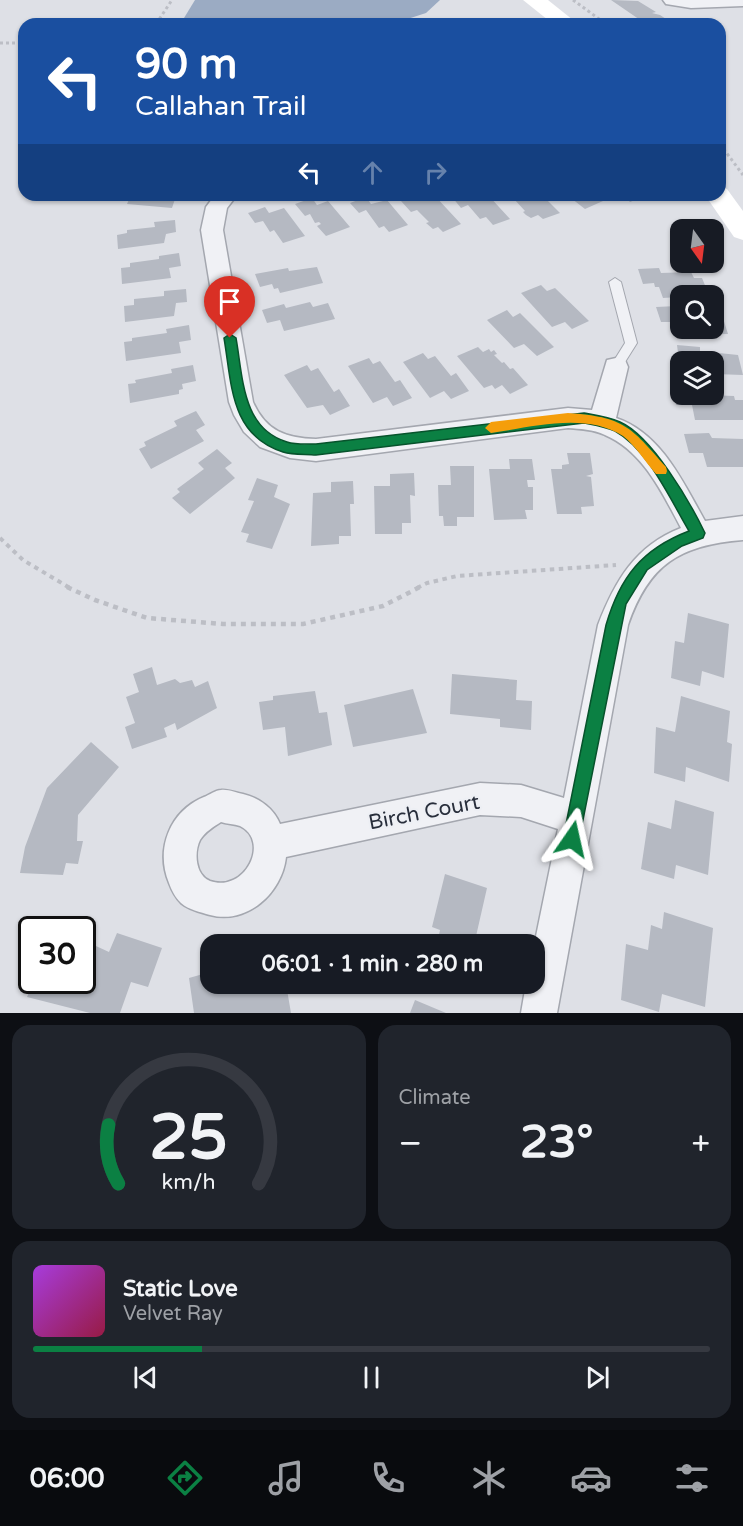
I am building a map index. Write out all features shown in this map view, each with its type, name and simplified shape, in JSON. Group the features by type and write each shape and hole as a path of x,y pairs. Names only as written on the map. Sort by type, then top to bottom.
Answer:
{"street":[{"path":"534,0 559,18"},
{"path":"672,0 691,3 743,1"},
{"path":"222,201 217,207 213,222 215,256 241,402 249,422 268,439 297,450 316,450 568,418 602,421 628,433 657,464 698,533"},
{"path":"722,201 743,231"},
{"path":"602,421 616,367"},
{"path":"539,1013 613,625 620,602 642,566 677,542 698,533 720,528 743,528"},
{"name":"Birch Court","path":"271,843 480,800 521,801 576,818"}],"lane":[{"path":"615,282 631,343 616,367"}],"path":[{"path":"160,18 172,0"},
{"path":"573,0 598,18"},
{"path":"0,43 18,44"},
{"path":"726,152 743,175"},
{"path":"0,538 23,560 71,589 95,600 147,618 223,624 303,624 360,613 383,606 427,583 457,576 616,565 642,566"}],"water":[{"path":"195,0 440,0 426,13 411,18 184,18"}],"building":[{"path":"611,0 638,1 656,12 652,13 664,18 637,18"},
{"path":"128,201 174,201 172,208 127,204"},
{"path":"314,201 317,205 328,201 350,227 326,236 317,226 321,224 315,223 310,214 305,216 295,204"},
{"path":"369,201 371,204 388,201 408,225 389,232 384,226 379,228 366,210 359,213 350,203"},
{"path":"401,201 440,201 461,224 443,232 438,227 433,229 417,210 411,212"},
{"path":"455,201 494,201 510,219 493,225 486,217 480,219 468,205 461,208"},
{"path":"516,201 548,201 560,213 543,219 538,215 531,218 523,212 525,211"},
{"path":"575,201 603,201 585,209"},
{"path":"265,207 269,213 284,208 305,236 283,243 274,230 270,232 263,221 255,223 248,213"},
{"path":"175,220 176,232 166,234 164,243 118,249 117,235 127,233 127,230 155,227 154,222"},
{"path":"179,253 181,266 169,268 171,278 122,284 121,268 130,267 130,263 159,259 159,256"},
{"path":"317,267 323,283 280,293 278,288 274,289 272,284 260,287 255,274 288,268 289,271"},
{"path":"659,268 661,273 692,273 694,278 702,278 705,285 670,285 670,298 663,298 659,287 655,287 654,283 643,284 638,269"},
{"path":"541,285 547,291 555,288 589,321 572,329 565,322 552,327 521,293"},
{"path":"186,289 187,302 176,303 174,316 125,322 124,306 134,305 134,299 164,296 164,291"},
{"path":"310,302 313,307 328,303 335,319 284,331 280,320 267,323 262,310 284,304 286,308"},
{"path":"670,306 670,322 661,322 656,307"},
{"path":"507,310 513,317 520,313 554,347 537,356 524,344 514,348 487,320"},
{"path":"724,321 728,334 724,334"},
{"path":"189,325 191,340 179,342 181,353 126,361 124,342 132,341 132,338 167,333 166,329"},
{"path":"677,345 700,347 700,351 678,351"},
{"path":"478,347 483,352 489,349 491,352 494,350 497,354 494,355 510,369 513,368 528,385 510,394 502,385 495,389 492,385 484,388 457,356"},
{"path":"423,353 428,359 435,356 451,376 456,373 469,391 451,399 444,391 430,398 403,362"},
{"path":"724,354 738,355 743,375 724,374"},
{"path":"369,358 373,364 380,361 395,382 400,380 412,398 393,406 387,397 373,403 348,366"},
{"path":"193,365 196,381 182,384 183,389 179,390 179,394 130,403 128,384 136,383 135,380 172,373 171,369"},
{"path":"307,365 311,371 318,368 334,392 339,389 350,406 330,415 323,405 307,408 284,375"},
{"path":"724,396 734,396 735,400 743,400 743,420 695,420 692,405 724,405"},
{"path":"196,411 205,425 196,430 204,441 151,469 139,449 146,446 144,442 177,426 174,421"},
{"path":"709,433 712,438 743,439 743,467 707,467 703,453 689,453 684,434"},
{"path":"217,449 232,463 225,468 235,478 190,514 172,498 180,492 177,489 204,469 198,463"},
{"path":"567,453 590,453 593,474 586,476 591,477 594,506 581,507 582,514 557,514 551,469 562,469 562,465 569,464"},
{"path":"509,459 532,459 535,480 527,480 528,487 533,487 533,510 525,510 527,519 494,520 489,469 510,469"},
{"path":"450,466 474,466 474,517 457,517 457,526 444,526 443,516 439,516 438,485 451,485"},
{"path":"414,473 415,496 410,495 411,523 402,523 402,534 375,534 374,486 390,486 390,474"},
{"path":"257,478 278,485 274,497 290,504 272,549 246,542 249,534 241,532 254,501 248,500"},
{"path":"353,481 354,504 350,504 351,536 339,536 339,544 311,546 313,493 331,492 331,482"},
{"path":"688,613 729,624 724,678 702,671 700,686 671,678 675,641 684,643"},
{"path":"152,667 157,685 175,679 180,683 192,680 195,687 208,681 217,708 177,730 175,723 164,728 167,737 132,749 125,727 135,723 126,697 139,692 133,674"},
{"path":"452,674 517,680 516,700 532,701 531,730 500,727 500,719 450,714"},
{"path":"413,689 427,733 353,747 344,705"},
{"path":"315,691 319,713 327,712 332,745 288,756 285,727 263,730 259,702 273,700 273,696"},
{"path":"681,696 730,711 727,742 732,744 729,782 686,767 685,782 654,773 656,727 675,732"},
{"path":"91,742 119,767 78,815 77,841 83,841 78,864 66,863 63,875 20,873 25,847 47,788"},
{"path":"675,800 714,812 708,875 676,865 674,879 641,869 648,822 671,829"},
{"path":"445,874 487,888 477,934 439,934 440,930 432,927"},
{"path":"664,912 713,928 705,1007 662,994 659,1012 621,1000 626,944 648,950 651,925 662,929"},
{"path":"117,933 162,948 148,987 131,982 120,1013 90,1013 27,997 28,994 96,994 96,946 109,952"},
{"path":"200,975 200,994 288,994 291,1013 194,1013 189,978"},
{"path":"415,1000 446,1013 410,1013"}],"slow traffic":[{"path":"491,428 568,418 600,420 628,433 642,446 661,471"}],"route":[{"path":"230,338 241,402 249,422 268,439 285,447 297,450 316,450 568,418 584,418 600,420 628,433 657,464 698,533 677,542 642,566 620,602 613,625 572,839"}]}
